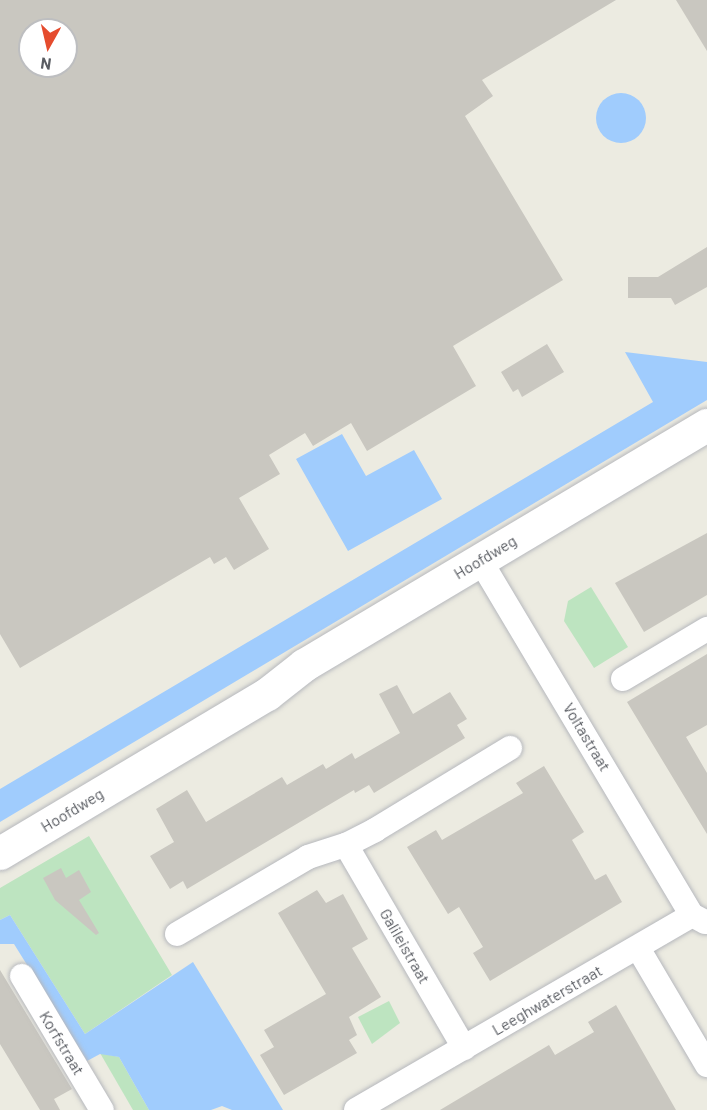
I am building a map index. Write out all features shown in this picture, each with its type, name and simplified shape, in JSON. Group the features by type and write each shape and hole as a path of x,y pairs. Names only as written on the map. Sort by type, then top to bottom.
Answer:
{"main road":[{"name":"Hoofdweg","path":"485,569 707,425"},
{"name":"Hoofdweg","path":"0,853 267,694 304,666 675,469 707,446"}],"street":[{"name":"Voltastraat","path":"485,569 700,919"},
{"path":"623,679 707,629"},
{"path":"177,934 308,857 346,845 375,830 510,748"},
{"name":"Galileistraat","path":"346,845 464,1048"},
{"name":"Leeghwaterstraat","path":"356,1110 391,1101 464,1048 638,948 700,919"},
{"path":"638,948 707,1065"},
{"name":"Korfstraat","path":"22,976 102,1110"}],"green space":[{"path":"591,587 628,647 594,668 564,621 568,601"},
{"path":"89,836 172,975 85,1034 10,915 0,920 0,888"},
{"path":"389,1001 400,1023 372,1044 358,1017"},
{"path":"100,1053 119,1057 149,1110 133,1110"}],"water":[{"path":"616,93 626,93 639,100 646,113 646,123 639,136 626,143 616,143 607,139 600,132 596,123 596,113 600,104 607,97"},
{"path":"625,352 707,362 707,400 0,822 0,789 653,402"},
{"path":"342,434 366,476 414,450 442,499 348,551 296,459"},
{"path":"10,915 85,1034 193,962 283,1110 232,1110 222,1106 211,1110 149,1110 119,1057 100,1054 87,1061 14,944 0,944 0,920"}],"building":[{"path":"0,0 616,0 482,80 493,96 465,116 563,280 453,346 476,386 367,451 351,423 313,446 305,433 269,455 280,474 239,498 269,549 234,570 226,557 214,564 210,557 20,668 0,634"},
{"path":"676,0 707,0 707,51"},
{"path":"707,247 707,287 675,305 671,298 628,298 628,277 658,277"},
{"path":"547,344 564,372 522,397 518,389 513,392 501,372"},
{"path":"707,533 707,595 644,632 615,583"},
{"path":"707,654 707,725 686,737 707,773 707,834 627,702"},
{"path":"397,685 413,714 450,692 467,719 457,725 465,738 374,793 369,785 355,793 354,790 187,889 183,881 170,889 150,856 174,842 156,809 187,790 206,822 282,777 287,785 323,764 326,769 352,753 355,759 400,733 379,694"},
{"path":"544,766 584,832 572,840 595,880 606,874 622,902 490,981 473,953 483,947 459,907 448,914 407,847 436,830 442,840 523,793 516,783"},
{"path":"61,868 66,878 79,870 91,892 79,900 99,933 96,935 55,900 43,878"},
{"path":"317,890 326,903 343,894 368,939 352,948 381,997 349,1017 357,1035 349,1040 357,1053 284,1095 260,1055 274,1047 264,1030 326,994 278,913"},
{"path":"0,970 72,1089 54,1099 60,1110 40,1110 0,1044"},
{"path":"616,1005 676,1110 440,1110 549,1045 555,1055 594,1032 588,1022"}]}
